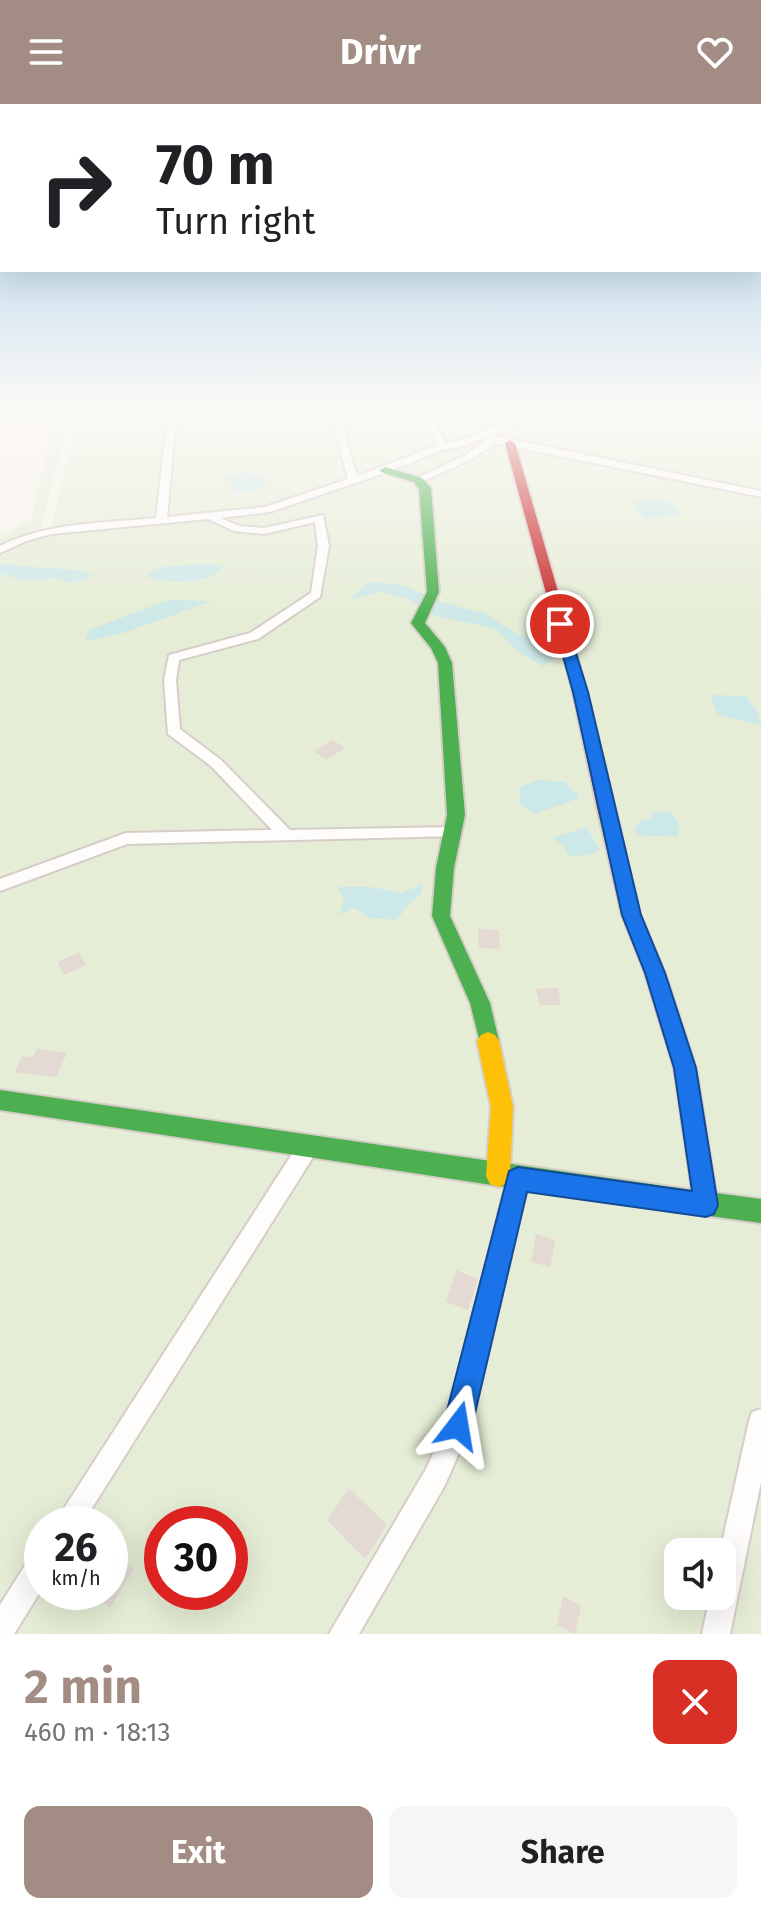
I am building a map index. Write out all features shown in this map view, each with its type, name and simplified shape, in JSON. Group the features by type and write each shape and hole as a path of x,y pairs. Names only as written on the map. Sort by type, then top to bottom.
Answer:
{"street":[{"path":"161,522 166,478"},
{"path":"0,550 22,539 50,531 266,510 358,478"},
{"path":"343,1634 435,1478 458,1426 508,1178 502,1107 480,1003 441,916 456,815 445,663 438,647 418,623 433,592 425,488 413,478"},
{"path":"509,478 580,692 631,915 655,973 685,1068 706,1205"},
{"path":"684,478 761,494"},
{"path":"211,516 248,533 275,531 319,517 322,524 323,561 316,595 254,636 173,658 170,680 173,731 216,763 285,834"},
{"path":"0,885 126,839 452,832"},
{"path":"0,1100 107,1113 508,1178 761,1211"},
{"path":"79,1506 308,1147"},
{"path":"716,1634 761,1421"},
{"path":"0,1630 24,1592"}],"green space":[{"path":"41,478 54,478 41,527 0,546 0,538 31,519"},
{"path":"63,478 761,478 761,1634 0,1634 0,550 50,531"}],"water":[{"path":"225,478 271,480 259,490 234,493"},
{"path":"631,501 671,502 681,515 645,519"},
{"path":"7,563 95,575 70,583 54,578 24,581 0,573 0,566"},
{"path":"214,564 223,567 217,573 199,580 147,577 151,571 168,566"},
{"path":"368,582 402,585 444,603 484,613 517,634 553,646 557,657 542,666 520,653 496,629 433,615 409,599 381,592 350,599"},
{"path":"169,600 212,601 123,633 85,642 89,630"},
{"path":"710,695 746,696 757,711 761,725 718,715"},
{"path":"538,780 565,782 580,798 534,814 519,803 520,787"},
{"path":"669,811 679,822 678,837 638,835 634,829 642,820 652,820 653,812"},
{"path":"586,827 600,849 591,855 569,856 563,845 552,838"},
{"path":"423,884 422,893 397,920 370,918 354,908 339,915 344,901 338,887 371,887 401,893"}],"building":[{"path":"333,740 345,748 326,760 314,751"},
{"path":"478,929 499,930 500,949 479,948"},
{"path":"79,952 86,965 64,975 58,962"},
{"path":"558,988 561,1005 540,1005 536,989"},
{"path":"37,1049 67,1053 56,1077 15,1072 22,1056 33,1058"},
{"path":"536,1234 555,1240 550,1267 531,1262"},
{"path":"456,1270 478,1279 468,1310 446,1302"},
{"path":"349,1488 387,1525 365,1559 327,1520"},
{"path":"128,1564 134,1569 128,1579"},
{"path":"563,1596 581,1606 575,1634 557,1625"}],"traffic: fast":[{"path":"413,478 425,488 433,592 418,623 438,647 445,663 456,815 445,868 441,916 480,1003 488,1041"},
{"path":"608,816 631,915 655,973 685,1068 706,1205"},
{"path":"0,1100 570,1186 761,1211"}],"traffic: slow":[{"path":"488,1041 502,1107 498,1176"}],"traffic: jam":[{"path":"520,478 580,692 608,816"}],"route":[{"path":"458,1426 518,1179 706,1205 685,1068 655,973 631,915 580,692 560,624"}]}
